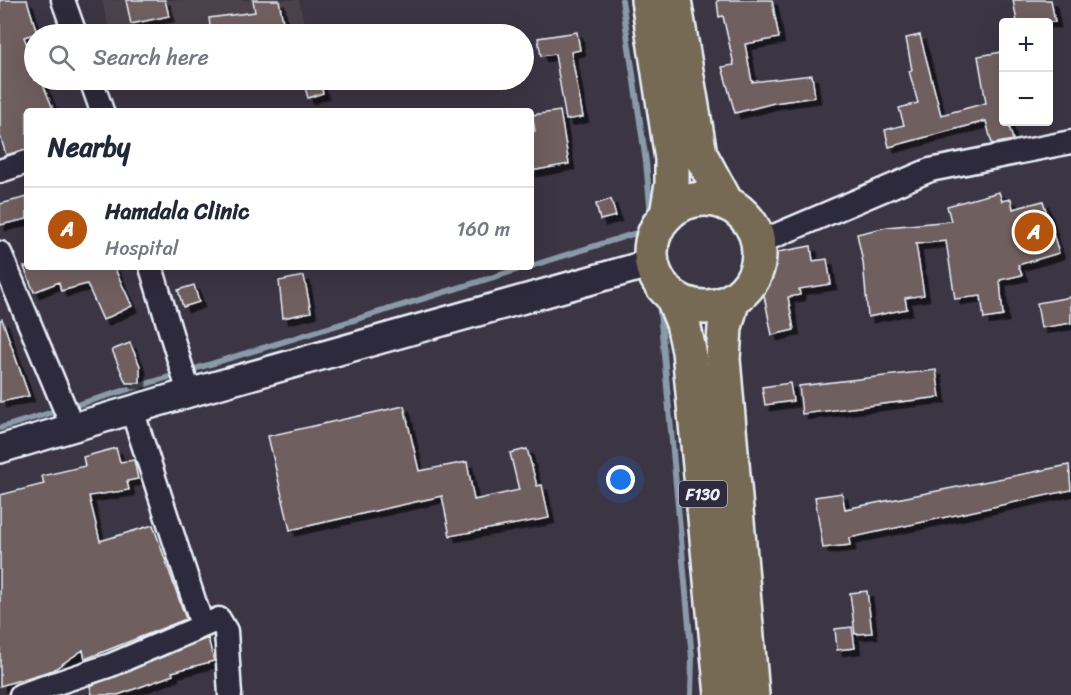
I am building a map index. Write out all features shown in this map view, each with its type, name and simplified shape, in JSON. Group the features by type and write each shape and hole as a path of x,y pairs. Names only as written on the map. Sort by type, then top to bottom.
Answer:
{"main road":[{"path":"648,0 672,159 672,184 667,215"},
{"path":"674,0 700,154 727,204 747,220 758,243"},
{"path":"627,270 654,237 667,215 677,207 702,199 727,204"},
{"name":"F130","path":"752,695 723,359 725,327 733,299 751,281 759,256 758,243"},
{"name":"F130","path":"627,270 660,281 672,296 683,323 689,351 722,695"},
{"path":"672,296 683,303 702,307 721,305 733,299"}],"street":[{"path":"63,0 71,24"},
{"path":"95,90 101,108"},
{"path":"758,243 930,170 1071,142"},
{"path":"0,171 24,163"},
{"path":"0,253 67,413"},
{"path":"152,270 184,378"},
{"path":"0,450 67,413 132,410 184,378 627,270"},
{"path":"132,410 202,624"},
{"path":"21,695 111,664 216,619 223,623 226,631 230,695"}],"shaded area":[{"path":"102,0 299,0 304,24 108,24"}],"building":[{"path":"0,0 27,0 34,24 24,24 24,90 45,90 53,108 24,108 24,150 6,155 0,135"},
{"path":"126,0 165,0 169,16 131,24"},
{"path":"253,0 279,0 283,24 210,24 209,18 255,12"},
{"path":"772,0 779,38 745,44 752,82 812,75 815,97 774,103 735,113 722,67 734,65 723,16 719,17 717,1"},
{"path":"1013,0 1051,0 1055,22 1053,18 1016,18"},
{"path":"577,32 580,50 571,52 583,117 566,120 555,54 541,56 538,38"},
{"path":"920,35 941,115 986,103 978,56 999,52 999,126 1009,126 1013,140 992,144 986,121 889,147 885,130 904,125 899,108 918,103 909,71 912,70 906,38"},
{"path":"306,90 322,90 323,93 308,98"},
{"path":"560,111 569,164 534,170 534,115"},
{"path":"999,192 1002,201 1011,199 1013,209 1043,201 1059,253 1018,265 1022,275 1000,280 1003,316 984,319 981,296 955,299 946,241 916,244 924,295 905,298 907,309 868,317 863,262 857,234 887,227 951,221 947,206"},
{"path":"24,198 24,220 0,225 0,204"},
{"path":"611,199 616,216 600,220 596,204"},
{"path":"811,246 813,261 827,259 831,284 799,289 800,295 788,297 794,330 772,335 756,256"},
{"path":"25,270 115,270 132,306 103,320 87,284 61,291 59,282 34,292"},
{"path":"304,276 311,312 283,318 279,281"},
{"path":"194,285 199,302 183,307 178,290"},
{"path":"1071,297 1071,323 1041,328 1037,303"},
{"path":"2,319 29,396 0,402 0,320"},
{"path":"130,343 140,366 140,383 126,383 112,350"},
{"path":"936,370 940,397 802,414 799,386"},
{"path":"790,383 793,401 765,405 762,387"},
{"path":"404,406 419,471 467,462 474,500 519,490 510,453 527,449 537,486 542,485 549,518 450,536 442,496 290,530 268,436"},
{"path":"116,448 120,462 134,460 138,479 127,481 129,490 89,496 100,541 153,525 186,619 85,659 83,650 53,670 0,686 0,495 44,484 42,476 85,466 83,457"},
{"path":"1069,465 1071,490 849,538 850,545 823,548 815,497 842,493 845,509"},
{"path":"867,591 872,633 855,634 850,593"},
{"path":"852,627 855,648 837,650 835,629"},
{"path":"208,638 214,661 172,672 173,675 118,695 92,695 90,686"}],"waterway":[{"path":"622,0 646,162 655,258"},
{"path":"534,265 652,228"},
{"path":"656,268 692,658 691,695"},
{"path":"188,371 516,270"},
{"path":"0,428 179,374"}],"place":[{"name":"Hamdala Clinic","path":"1034,232"}]}
